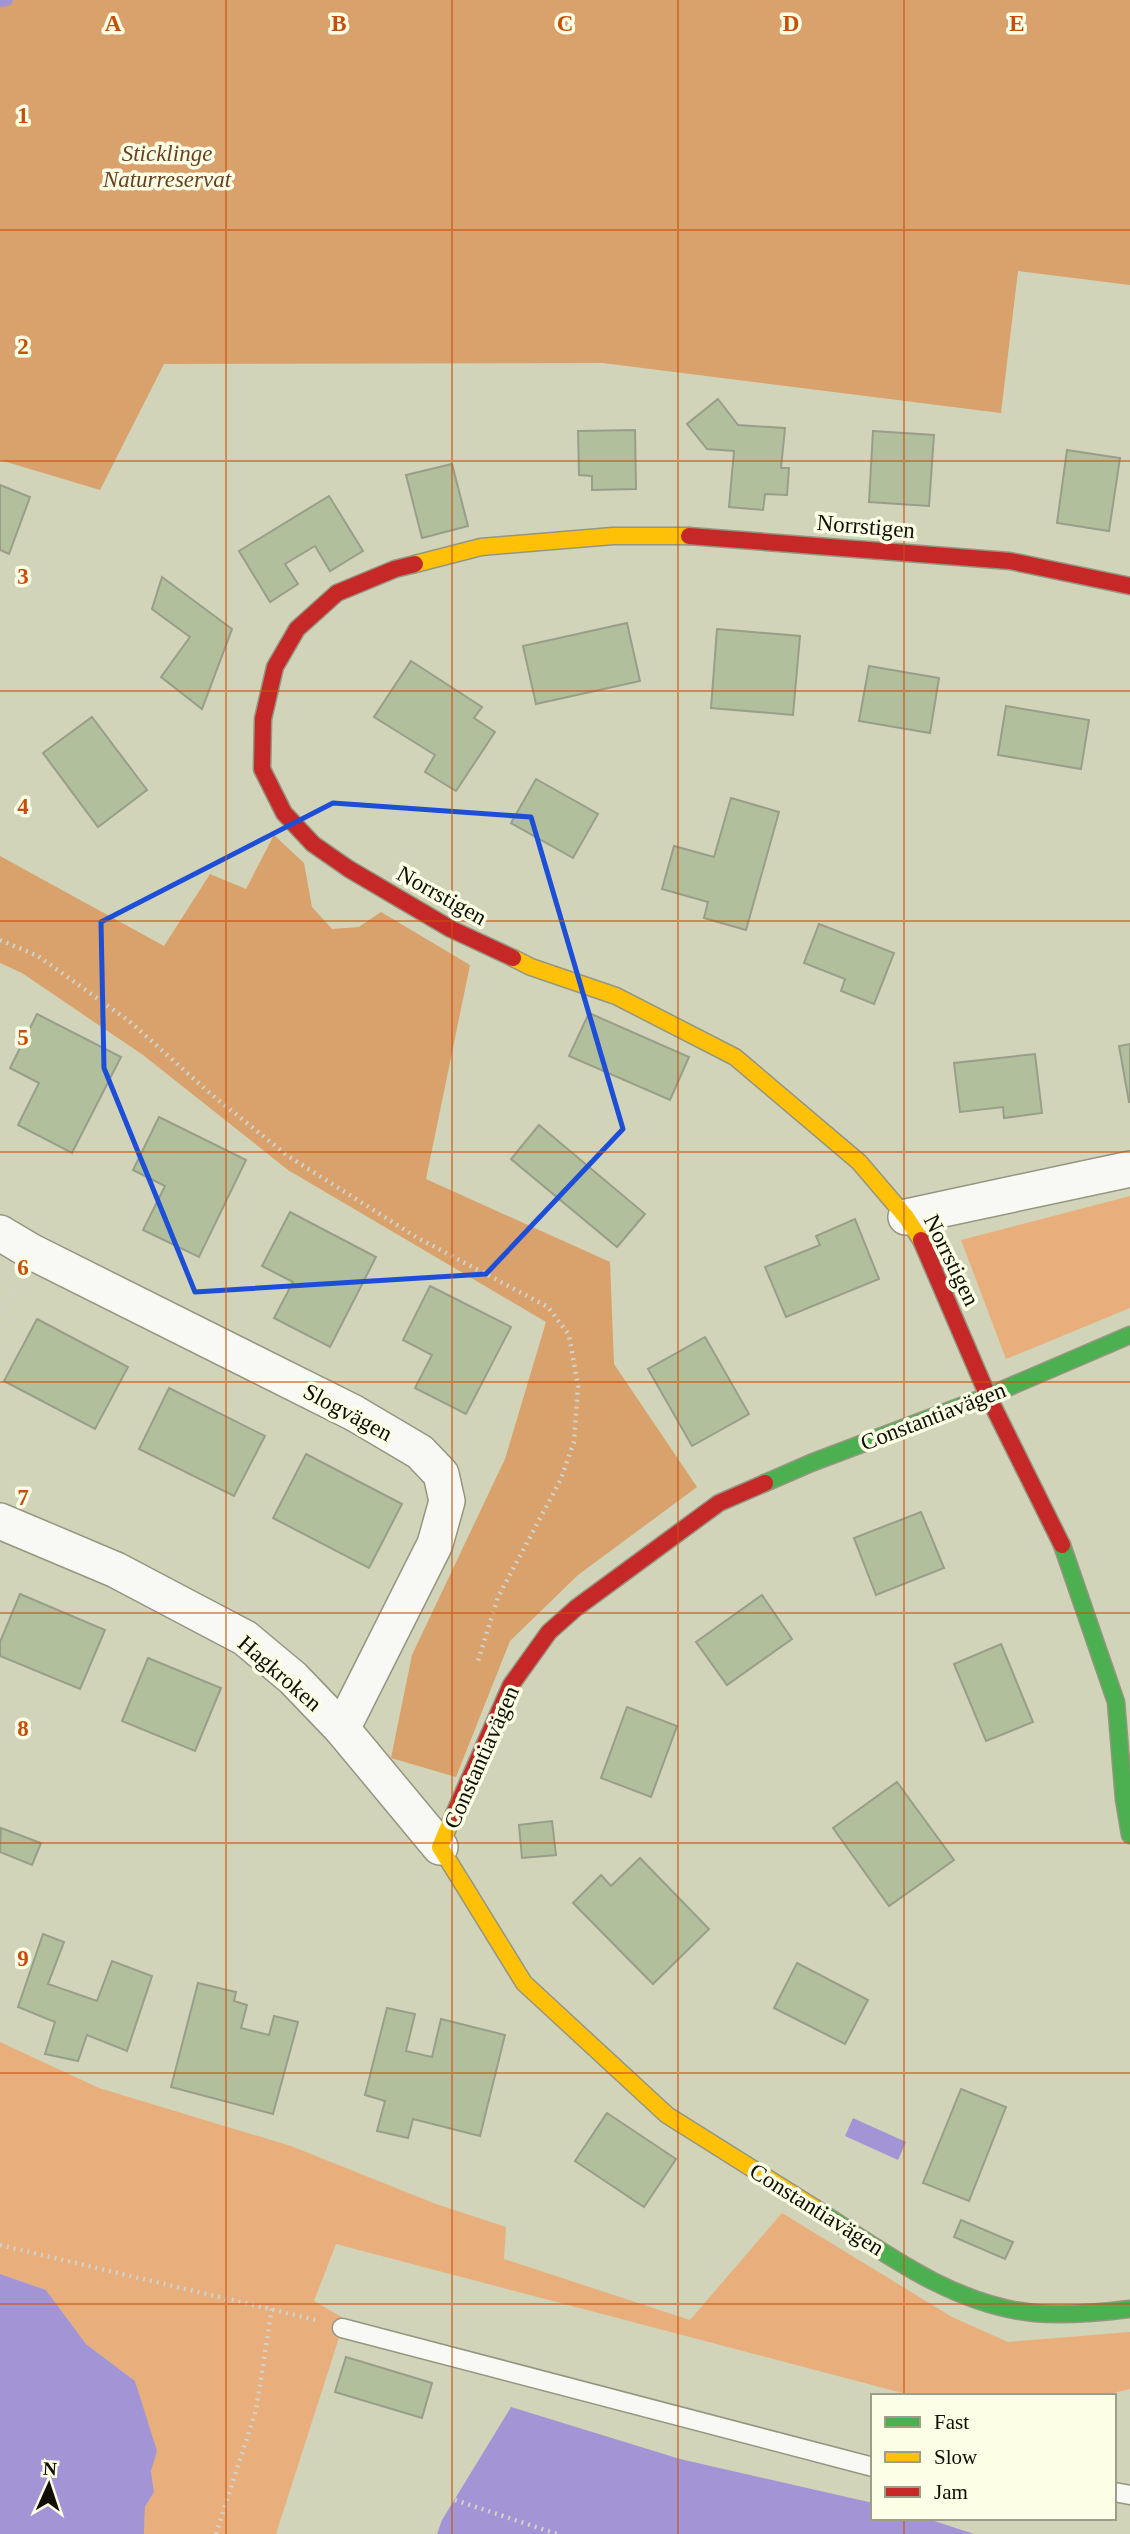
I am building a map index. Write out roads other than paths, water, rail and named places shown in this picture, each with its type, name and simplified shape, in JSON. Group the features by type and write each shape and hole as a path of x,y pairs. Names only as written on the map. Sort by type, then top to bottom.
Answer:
{"street":[{"name":"Norrstigen","path":"1130,586 1010,561 712,536 613,536 481,547 395,569 337,593 297,629 275,667 263,719 262,769 284,813 313,844 349,869 451,929 531,967 616,996 735,1057 859,1162 906,1217 921,1240 988,1396 1067,1555 1116,1702 1124,1799 1130,1835"},
{"path":"906,1217 1130,1169"},
{"name":"Slogvägen","path":"0,1233 32,1252 354,1412 420,1452 441,1474 447,1501 435,1544 342,1729"},
{"name":"Constantiavägen","path":"1130,1335 988,1396 811,1462 719,1503 576,1608 549,1632 511,1685 440,1847 524,1983 667,2115 914,2270 970,2298 1032,2313 1088,2314 1130,2309"},
{"name":"Hagkroken","path":"0,1521 116,1570 245,1638 293,1678 342,1729 440,1847"}],"lane":[{"path":"342,2328 871,2466"}],"waterway":[{"path":"0,1 7,0"}],"park label":[{"name":"Sticklinge Naturreservat","path":"167,166"}]}
